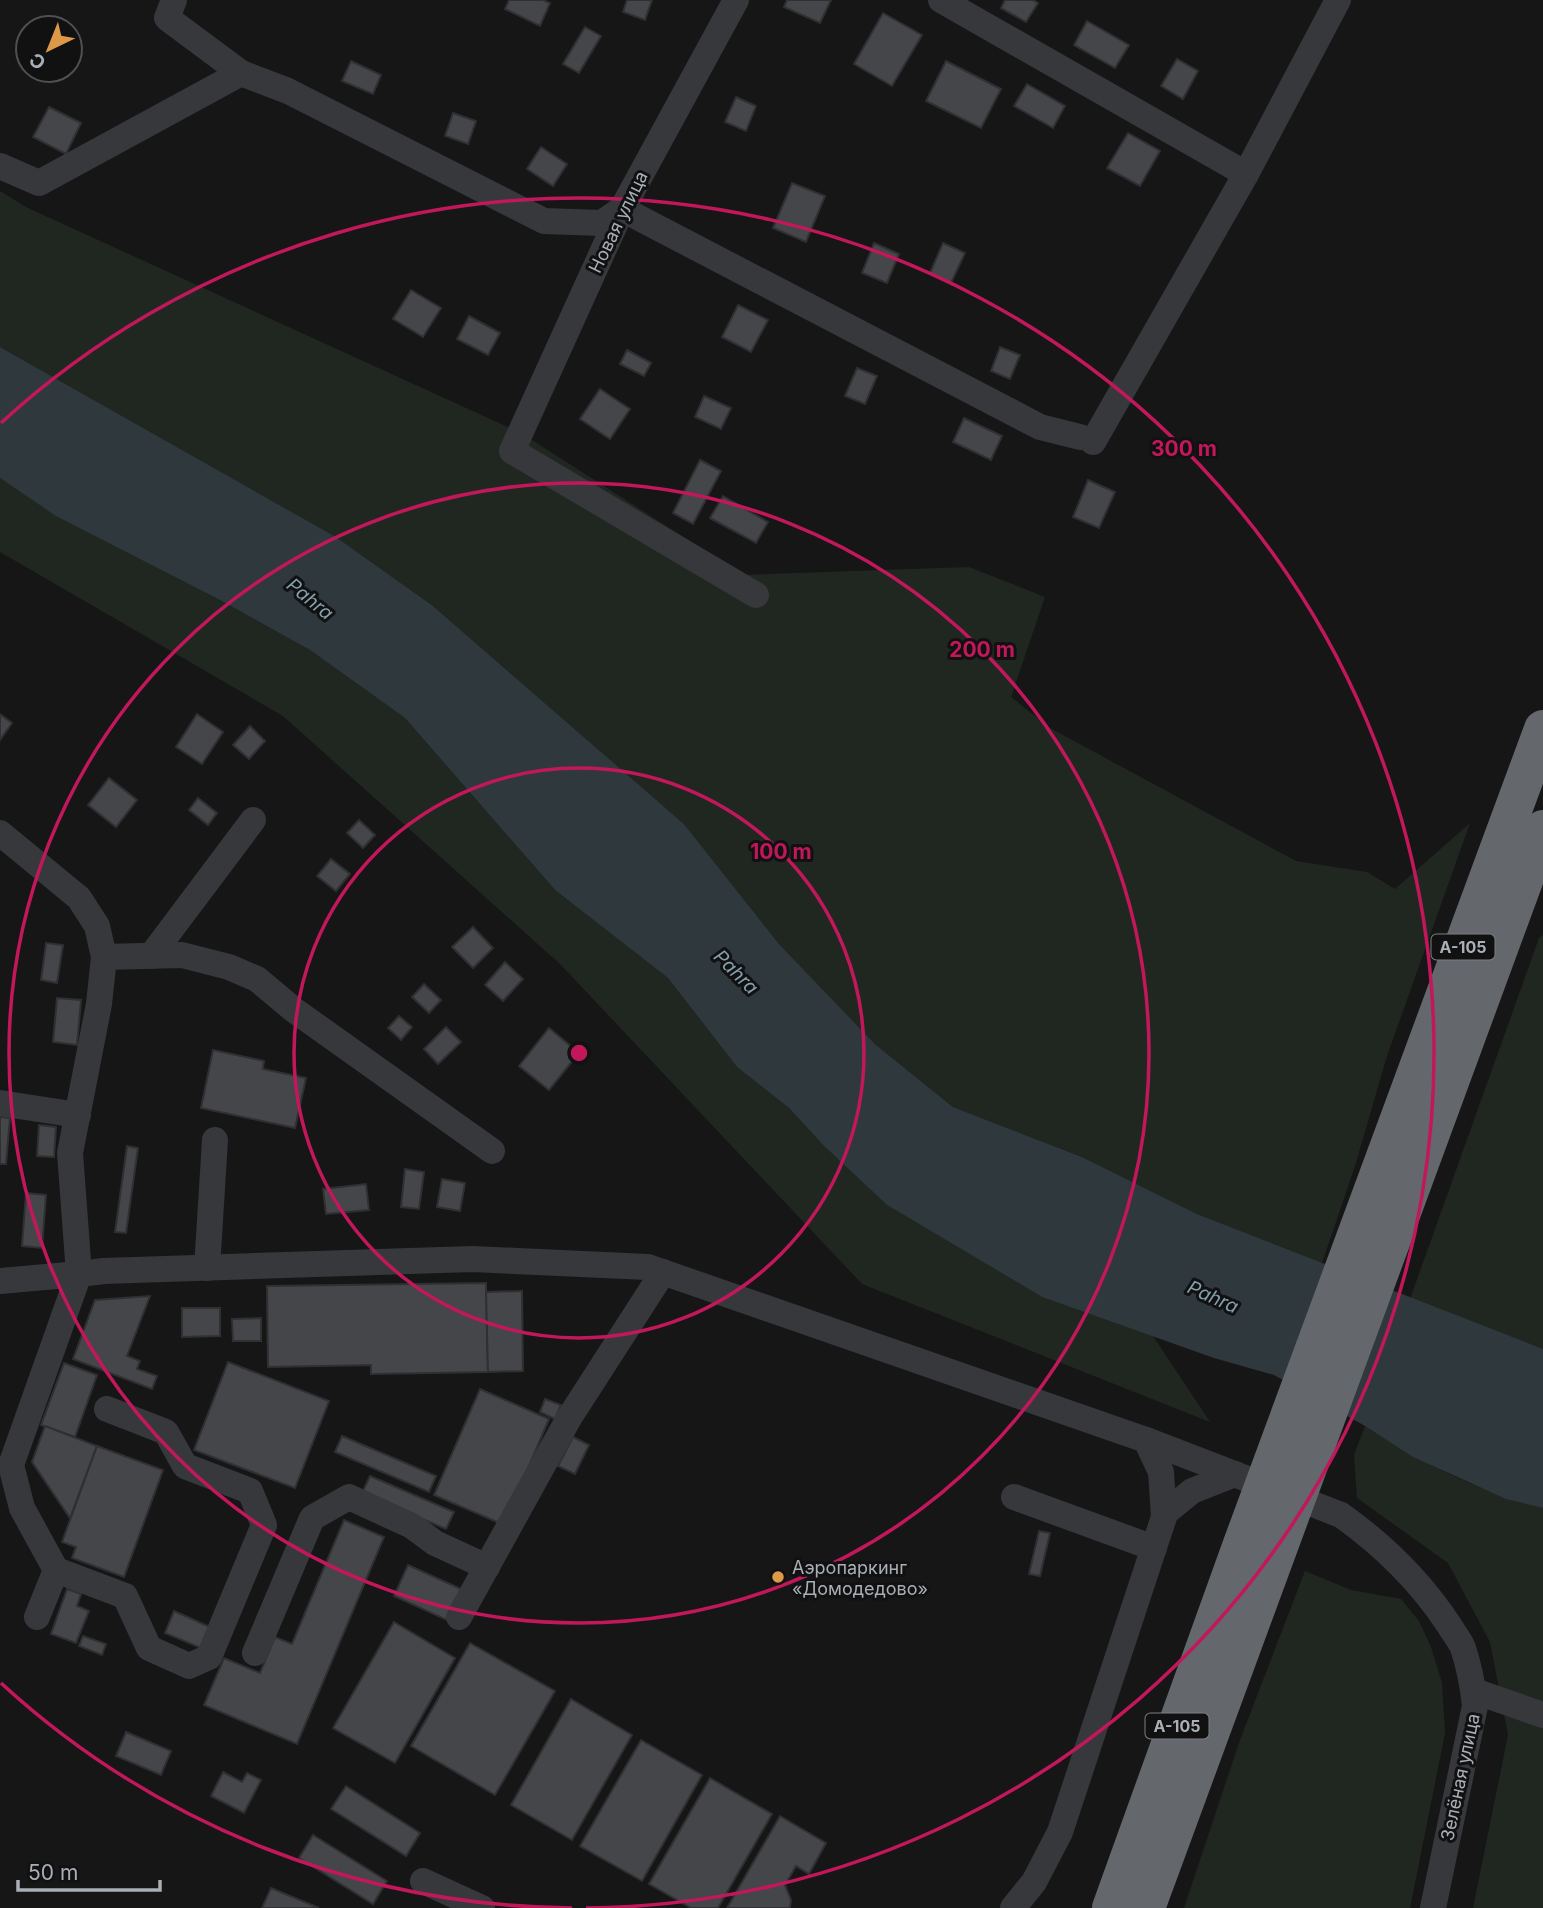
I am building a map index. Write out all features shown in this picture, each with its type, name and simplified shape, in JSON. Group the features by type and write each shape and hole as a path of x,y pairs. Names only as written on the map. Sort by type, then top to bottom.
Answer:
{"highway":[{"name":"А-105","path":"1111,1908 1259,1550 1399,1171 1543,729"},
{"name":"А-105","path":"1399,1171 1543,830"},
{"name":"А-105","path":"1146,1908 1259,1550"}],"street":[{"path":"174,0 167,18 240,73 288,92 544,221 602,223 622,209 1040,427 1087,440 1246,174 1338,0"},
{"name":"Новая улица","path":"736,0 622,209 512,451 756,595"},
{"path":"941,0 1246,174"},
{"path":"0,166 39,183 240,73"},
{"path":"151,956 253,820"},
{"path":"0,833 79,898 97,926 104,957 99,1004 70,1153 79,1274 11,1465 22,1508 56,1570 125,1596 149,1648 189,1666 209,1657 264,1525 250,1491 186,1466 166,1432 107,1409"},
{"path":"104,957 182,955 229,967 257,979 294,1010 492,1151"},
{"path":"0,1102 78,1115"},
{"path":"207,1268 215,1140"},
{"name":"Зелёная улица","path":"0,1281 104,1271 472,1259 648,1267 1146,1440 1341,1515 1394,1558 1440,1611 1462,1646 1474,1691 1475,1706 1433,1908"},
{"path":"459,1618 569,1418 663,1272"},
{"path":"1013,1908 1034,1882 1060,1832 1165,1513 1161,1472 1146,1440"},
{"path":"1165,1513 1192,1491 1235,1474"},
{"path":"255,1653 312,1518 349,1497 412,1526 435,1543 487,1567"},
{"path":"1014,1497 1154,1548"},
{"path":"37,1617 56,1570"},
{"path":"1474,1691 1543,1715"},
{"path":"423,1881 482,1908"}],"shaded area":[{"path":"0,191 28,208 521,433 743,575 969,567 1045,597 1011,697 1050,728 1296,861 1367,872 1395,889 1470,823 1387,1056 1355,1166 1322,1263 1197,1214 1082,1157 953,1107 876,1045 779,944 684,824 433,606 336,537 0,347"},
{"path":"0,478 57,516 310,650 405,718 555,890 668,978 737,1067 789,1108 824,1146 887,1205 1042,1297 1153,1336 1210,1422 862,1284 560,964 283,716 0,552"},
{"path":"1543,935 1543,1349 1410,1299 1539,938"},
{"path":"1365,1426 1407,1452 1473,1485 1543,1508 1543,1908 1473,1908 1508,1735 1490,1642 1448,1563 1357,1498 1354,1455"},
{"path":"1305,1571 1351,1590 1401,1599 1419,1621 1431,1647 1442,1683 1445,1733 1410,1908 1184,1908 1240,1740"}],"water":[{"name":"Pahra","path":"0,347 336,537 433,606 684,824 779,944 876,1045 953,1107 1082,1157 1197,1214 1543,1349 1543,1508 1506,1499 1413,1457 1365,1426 1274,1375 1214,1358 1042,1297 887,1205 824,1146 789,1108 737,1067 668,978 555,890 405,718 310,650 218,599 56,516 0,478"}],"building":[{"path":"509,0 543,0 550,3 540,26 505,9"},
{"path":"627,0 652,0 645,20 623,12"},
{"path":"787,0 831,0 820,23 784,7"},
{"path":"1005,0 1033,0 1038,3 1026,22 1001,8"},
{"path":"883,13 922,35 892,86 854,64"},
{"path":"1087,21 1129,45 1115,68 1074,45"},
{"path":"585,27 601,36 579,73 563,64"},
{"path":"1177,59 1198,71 1183,99 1161,86"},
{"path":"351,61 381,75 373,94 342,81"},
{"path":"946,61 1001,89 981,128 926,101"},
{"path":"1027,84 1065,106 1053,128 1014,106"},
{"path":"736,97 756,106 746,131 725,122"},
{"path":"49,107 81,123 66,154 33,137"},
{"path":"453,113 476,121 468,144 445,136"},
{"path":"1128,133 1160,151 1140,186 1107,168"},
{"path":"541,147 567,164 553,186 527,169"},
{"path":"792,183 825,196 806,242 773,228"},
{"path":"874,243 899,254 887,283 862,273"},
{"path":"943,243 965,253 951,283 930,273"},
{"path":"411,290 441,308 423,337 393,319"},
{"path":"738,305 768,320 751,352 722,337"},
{"path":"469,316 500,333 488,355 457,339"},
{"path":"1000,347 1020,355 1010,379 991,371"},
{"path":"627,350 651,363 644,376 620,364"},
{"path":"857,368 877,376 865,404 845,396"},
{"path":"600,389 630,409 610,439 580,419"},
{"path":"704,396 731,408 721,429 695,417"},
{"path":"964,418 1002,436 991,460 953,442"},
{"path":"700,460 721,471 693,524 673,513"},
{"path":"1088,480 1115,492 1099,528 1073,517"},
{"path":"723,496 768,522 756,543 710,518"},
{"path":"0,714 12,723 0,740"},
{"path":"197,714 223,732 202,764 176,747"},
{"path":"250,726 265,741 249,759 233,745"},
{"path":"109,778 137,800 116,827 88,805"},
{"path":"198,798 217,813 208,825 189,810"},
{"path":"359,820 375,835 363,848 347,833"},
{"path":"331,859 350,874 336,891 317,876"},
{"path":"473,927 493,948 473,968 452,947"},
{"path":"46,943 63,945 57,983 41,980"},
{"path":"505,962 523,979 503,1001 485,985"},
{"path":"424,984 441,1000 429,1013 412,997"},
{"path":"57,998 81,1000 77,1045 53,1042"},
{"path":"399,1016 412,1027 401,1040 388,1028"},
{"path":"446,1027 461,1042 438,1064 424,1049"},
{"path":"549,1028 579,1053 549,1090 519,1066"},
{"path":"213,1050 264,1061 263,1069 306,1078 295,1128 201,1108"},
{"path":"0,1117 10,1118 6,1164 0,1164"},
{"path":"39,1125 56,1127 54,1157 37,1156"},
{"path":"127,1146 138,1148 126,1233 115,1232"},
{"path":"405,1169 424,1172 419,1209 401,1207"},
{"path":"442,1179 465,1183 460,1211 437,1207"},
{"path":"366,1184 369,1210 326,1214 323,1189"},
{"path":"26,1193 46,1195 42,1248 22,1246"},
{"path":"486,1283 488,1372 371,1374 371,1365 268,1367 267,1286"},
{"path":"522,1291 523,1371 488,1372 486,1292"},
{"path":"150,1296 127,1356 140,1361 137,1369 157,1376 152,1389 73,1359 95,1300"},
{"path":"182,1308 220,1308 220,1336 182,1337"},
{"path":"261,1318 261,1341 233,1341 232,1319"},
{"path":"228,1362 329,1401 295,1488 194,1450"},
{"path":"64,1363 97,1375 75,1437 41,1425"},
{"path":"480,1389 549,1419 504,1525 434,1495"},
{"path":"545,1399 561,1405 555,1419 540,1412"},
{"path":"45,1426 97,1446 70,1518 32,1462"},
{"path":"342,1436 436,1476 429,1492 335,1452"},
{"path":"573,1437 589,1445 575,1474 558,1466"},
{"path":"97,1446 163,1470 124,1577 72,1558 76,1547 62,1542"},
{"path":"370,1476 454,1512 446,1529 362,1493"},
{"path":"344,1520 384,1537 297,1744 204,1705 224,1658 260,1673 275,1637 292,1644"},
{"path":"1039,1531 1050,1533 1040,1576 1029,1574"},
{"path":"408,1565 461,1589 447,1620 394,1596"},
{"path":"67,1589 81,1594 77,1606 89,1611 76,1643 51,1634"},
{"path":"174,1611 210,1627 201,1648 165,1633"},
{"path":"394,1622 455,1658 395,1763 333,1728"},
{"path":"83,1636 106,1644 102,1655 79,1646"},
{"path":"470,1643 555,1691 495,1795 411,1746"},
{"path":"571,1699 632,1735 572,1840 511,1805"},
{"path":"126,1732 171,1751 161,1775 116,1756"},
{"path":"641,1740 702,1775 642,1881 580,1846"},
{"path":"223,1772 242,1782 247,1773 261,1780 244,1813 211,1796"},
{"path":"710,1778 772,1814 718,1908 691,1908 649,1884"},
{"path":"346,1786 420,1833 406,1856 331,1809"},
{"path":"780,1816 826,1843 809,1874 796,1866 785,1885 791,1900 790,1908 727,1908"},
{"path":"313,1835 387,1881 373,1904 299,1858"},
{"path":"271,1888 319,1908 262,1908"}],"place":[{"name":"Аэропаркинг «Домодедово»","path":"778,1577"}]}
